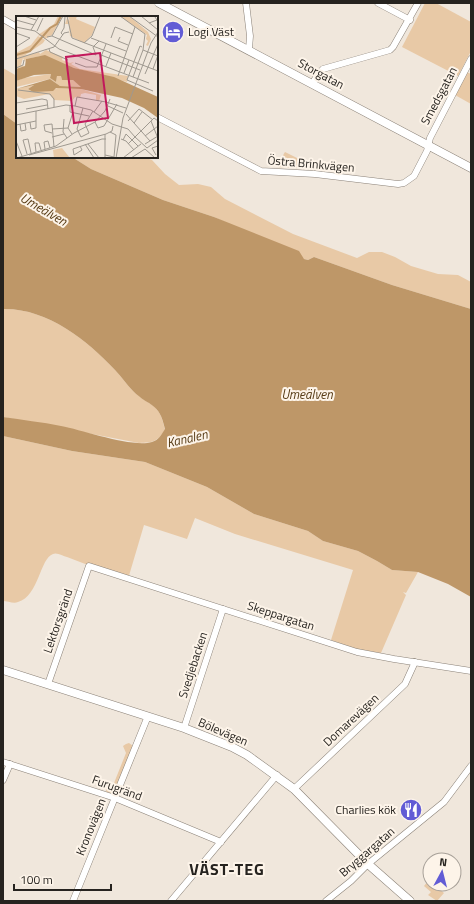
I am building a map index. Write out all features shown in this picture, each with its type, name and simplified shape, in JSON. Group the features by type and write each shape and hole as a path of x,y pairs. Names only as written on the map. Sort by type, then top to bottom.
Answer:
{"street":[{"name":"Storgatan","path":"159,3 313,83 471,168"},
{"path":"246,3 250,36 248,50"},
{"path":"378,3 410,20"},
{"path":"313,83 316,77 323,70 393,48 410,20 418,3"},
{"path":"3,19 16,26"},
{"name":"Smedsgatan","path":"428,145 430,138 471,59"},
{"name":"Östra Brinkvägen","path":"158,118 255,168 269,172 315,174 398,184 404,183 414,176 427,151 428,145"},
{"name":"Skeppargatan","path":"89,566 358,652 378,657 471,671"},
{"name":"Lektorsgränd","path":"48,684 89,566"},
{"name":"Svedjebacken","path":"184,728 223,609"},
{"name":"Domarevägen","path":"294,789 405,684 415,662"},
{"name":"Bölevägen","path":"3,670 184,728 232,747 277,775 294,789 368,864 410,901"},
{"name":"Kronovägen","path":"73,901 148,716"},
{"name":"Furugränd","path":"3,762 115,798 221,842"},
{"path":"3,780 10,764"},
{"name":"Bryggargatan","path":"330,900 368,864 444,802 471,766"},
{"path":"171,901 277,775"}],"shaded area":[{"path":"425,3 436,3 471,22 471,51 458,76 402,47"},
{"path":"3,68 16,75 16,123 3,114"},
{"path":"467,72 471,74 471,104 455,95"},
{"path":"285,152 307,163 309,168 276,167"},
{"path":"74,158 146,158 152,160 165,174 179,185 198,184 211,187 225,199 293,234 357,258 369,252 382,252 411,266 438,274 458,275 471,282 471,309 392,285 314,257 308,260 304,259 214,217 163,200 91,169"},
{"path":"3,309 19,310 35,314 50,320 79,337 118,373 133,391 157,409 163,421 165,430 162,434 157,440 139,443 3,417"},
{"path":"3,436 72,451 145,462 207,487 254,514 308,531 323,541 358,551 392,570 418,572 406,593 403,592 406,595 381,653 356,649 331,640 353,570 235,534 195,518 187,539 144,525 128,579 56,553 49,557 45,562 35,585 25,598 16,603 3,601"},
{"path":"129,743 133,746 115,789 110,793 107,792 107,787 112,788 126,753 123,746"},
{"path":"431,892 444,893 437,901 428,895"}],"water":[{"name":"Umeälven","path":"3,114 16,123 16,158 74,158 91,169 163,200 214,217 299,251 304,259 308,260 314,257 392,285 471,309 471,597 448,584 418,572 392,570 358,551 323,541 308,531 254,514 207,487 145,462 72,451 3,436 3,417 61,426 132,443 152,442 160,437 165,429 163,420 157,409 133,391 104,359 79,337 50,320 35,314 19,310 3,309"}],"place":[{"name":"Logi Väst","path":"173,32"},
{"name":"Charlies kök","path":"411,810"}],"district":[{"name":"VÄST-TEG","path":"227,869"}],"water label":[{"name":"Kanalen","path":"187,438"}]}
